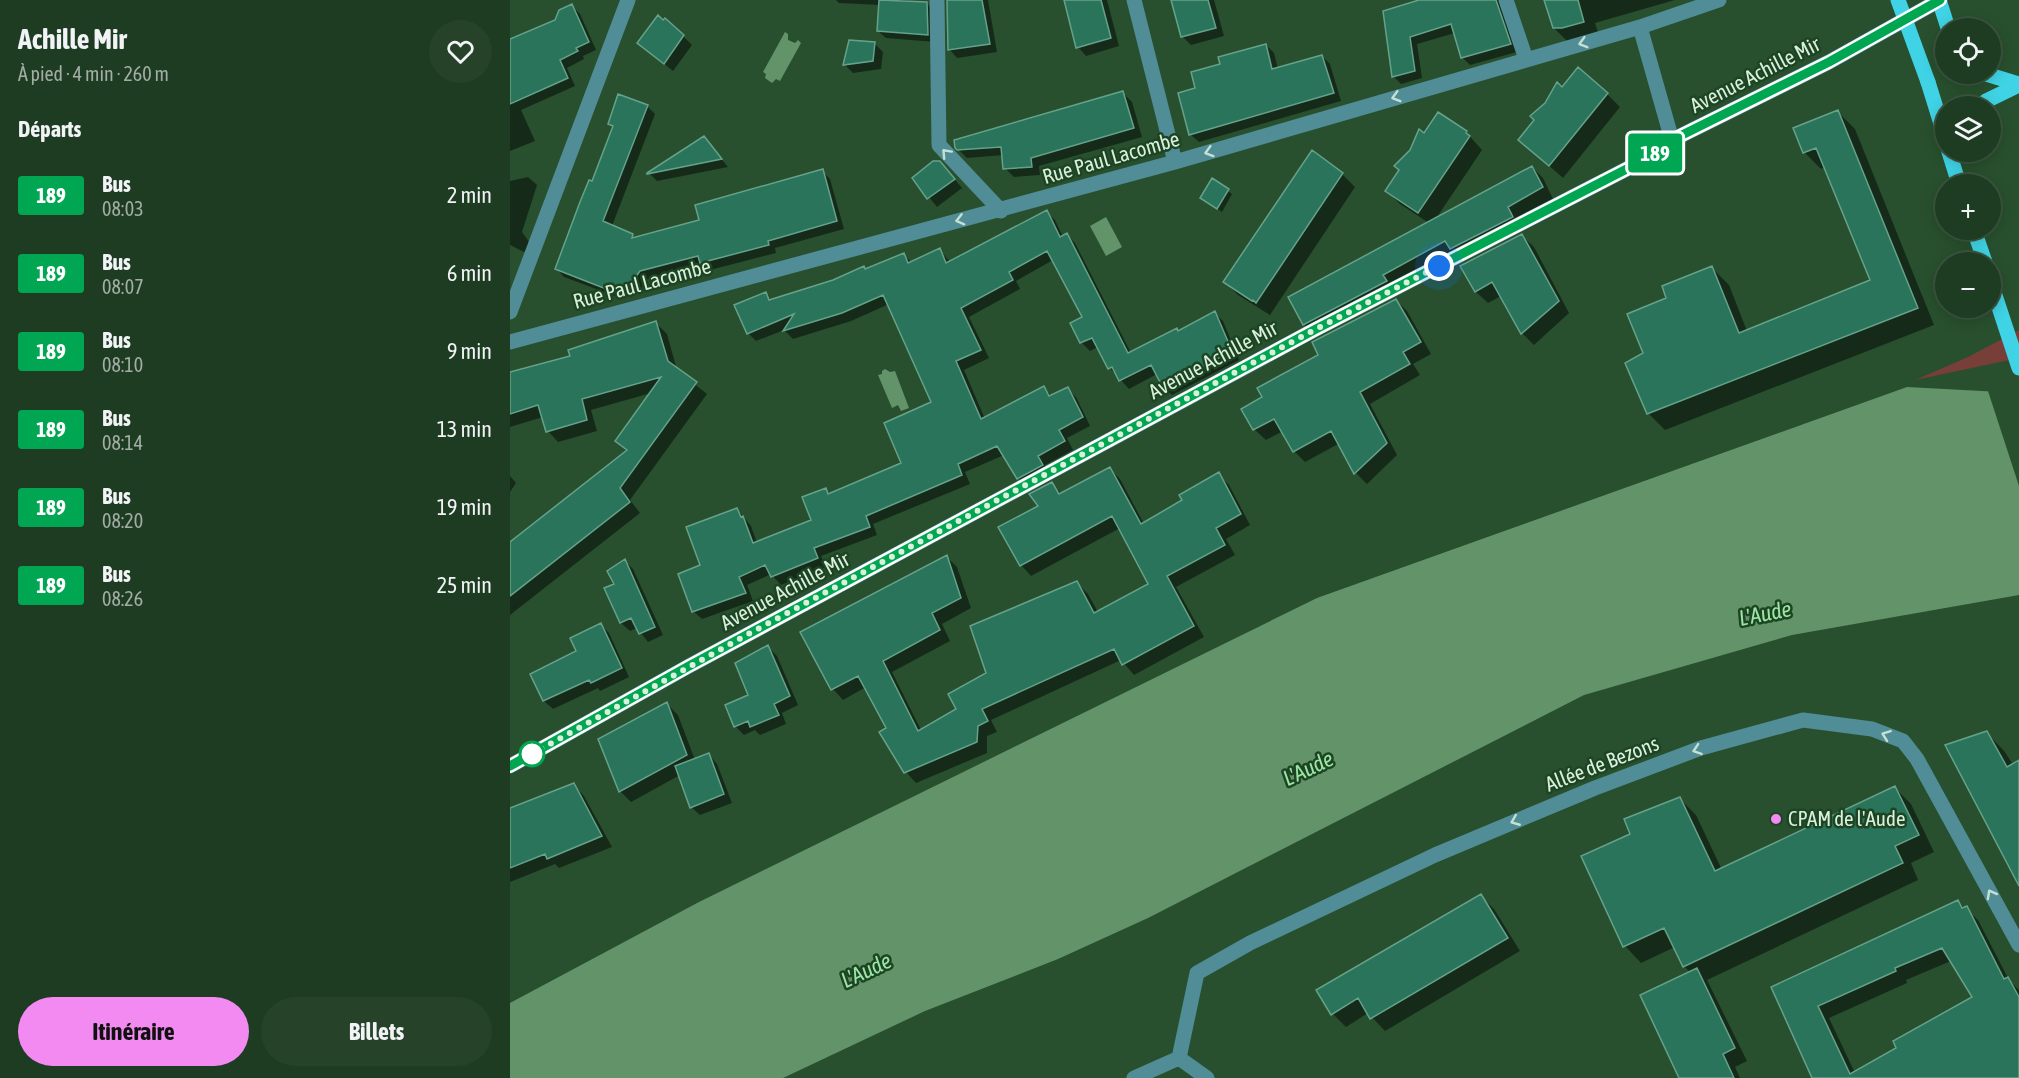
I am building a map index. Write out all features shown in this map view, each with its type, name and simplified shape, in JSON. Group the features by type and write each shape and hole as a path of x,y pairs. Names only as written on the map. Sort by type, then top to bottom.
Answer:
{"main road":[{"path":"1898,0 1935,105"},
{"path":"1940,0 1945,18"},
{"path":"2001,79 2019,85"},
{"path":"1996,96 2019,85"},
{"path":"1952,162 1956,174"},
{"path":"1954,169 1955,162"},
{"path":"2001,314 2019,369"}],"street":[{"path":"510,312 628,0"},
{"path":"937,0 939,145 1001,211"},
{"path":"1134,0 1175,162"},
{"path":"1506,0 1526,59"},
{"name":"Rue Paul Lacombe","path":"510,342 944,224 1001,211 1175,162 1640,27 1719,0"},
{"name":"Avenue Achille Mir","path":"510,766 689,666 1316,329 1650,157 1672,140 1829,62 1940,0"},
{"path":"1640,27 1672,140"},
{"name":"Allée de Bezons","path":"1179,1058 1197,973 1250,943 1435,855 1574,797 1701,748 1803,720 1872,729 1903,741 1917,759 2019,945"},
{"path":"1134,1078 1179,1058 1207,1078"}],"shaded area":[{"path":"2019,330 2019,358 1915,380 1968,357"}],"water":[{"path":"785,32 788,34 788,40 795,43 798,40 801,43 780,81 776,79 772,83 765,78 766,74 763,72"},
{"path":"1106,217 1122,247 1106,256 1090,226"},
{"path":"885,369 890,372 895,371 909,408 901,411 898,405 892,408 878,375 882,374"},
{"name":"L'Aude","path":"1907,387 2019,393 2019,595 1792,635 1584,695 1148,918 1058,959 925,1011 783,1078 510,1078 510,1003 699,902 1317,598"}],"pier":[{"path":"1987,388 2019,390 2019,486"}],"building":[{"path":"879,0 927,2 928,35 877,31"},
{"path":"947,0 982,0 990,44 948,50"},
{"path":"1064,0 1101,0 1111,38 1076,48"},
{"path":"1171,0 1208,0 1216,28 1181,37"},
{"path":"1419,0 1496,0 1511,44 1461,58 1451,24 1410,37 1415,71 1392,77 1383,11"},
{"path":"1544,0 1578,0 1584,22 1553,28"},
{"path":"572,4 589,42 576,48 578,51 560,60 568,78 510,104 510,39 555,20 559,10"},
{"path":"658,15 663,20 665,18 684,35 664,64 637,43"},
{"path":"849,40 875,42 873,61 843,65"},
{"path":"1266,44 1272,69 1322,55 1334,93 1189,135 1178,93 1195,88 1191,72 1220,64 1218,57"},
{"path":"1578,67 1608,93 1549,166 1518,140 1534,120 1530,116 1545,103 1557,82 1562,87"},
{"path":"1123,91 1134,128 1031,158 1032,167 1003,169 1001,147 957,150 955,148 954,140"},
{"path":"618,94 648,105 603,221 633,234 632,238 699,220 695,205 823,169 837,221 768,241 769,245 700,263 698,256 640,271 632,282 606,289 555,269 580,202 589,180 592,181 613,126 608,124"},
{"path":"1838,110 1918,308 1647,414 1625,363 1643,353 1627,314 1666,298 1662,286 1712,266 1739,333 1870,280 1816,148 1803,153 1793,128"},
{"path":"1438,112 1467,131 1466,133 1470,136 1418,213 1385,191 1399,170 1394,166 1410,150 1419,129 1424,133"},
{"path":"704,136 722,159 647,174 647,173"},
{"path":"1312,150 1343,173 1256,303 1223,282"},
{"path":"933,161 940,161 955,179 927,199 912,178"},
{"path":"1532,166 1543,187 1508,207 1513,217 1450,249 1445,241 1383,275 1387,281 1303,325 1288,297"},
{"path":"1212,178 1229,189 1217,209 1200,198"},
{"path":"1047,210 1060,237 1067,233 1128,353 1177,328 1178,331 1215,311 1232,351 1163,388 1151,365 1119,381 1112,367 1108,369 1092,338 1080,343 1070,323 1082,317 1047,251 1009,272 1013,280 961,308 981,350 956,361 981,419 1044,386 1049,396 1068,387 1083,417 1059,430 1065,441 1038,456 1043,465 1017,479 997,446 958,464 962,475 866,516 870,527 814,548 818,558 771,577 765,565 739,577 746,593 692,612 678,574 700,565 686,527 737,508 741,517 743,516 753,543 811,520 802,497 826,488 828,494 901,463 884,423 931,402 883,295 842,313 783,331 794,314 747,334 734,305 766,292 769,300 833,280 864,266 865,269 904,253 908,263 940,248 946,263"},
{"path":"1522,234 1559,301 1521,334 1492,282 1475,292 1460,266"},
{"path":"1396,299 1421,342 1403,352 1410,364 1360,392 1387,443 1354,474 1331,431 1293,452 1274,419 1253,430 1241,409 1262,397 1257,388 1318,355 1312,342"},
{"path":"656,321 668,361 697,382 620,488 630,502 510,596 510,542 627,450 615,441 661,377 582,399 587,420 546,432 538,405 510,414 510,372 570,356 568,350"},
{"path":"1110,467 1141,524 1182,500 1179,495 1219,472 1241,514 1216,528 1225,545 1167,576 1194,626 1122,665 1114,649 982,709 988,721 978,726 977,742 904,773 879,732 886,728 858,676 831,690 800,632 947,555 961,598 932,613 940,630 883,661 918,731 956,709 948,694 986,673 970,626 1077,581 1094,613 1148,584 1112,516 1020,566 998,527 1038,506 1029,494 1052,482 1059,494"},
{"path":"625,559 655,627 639,634 631,618 620,623 604,588 614,584 607,571"},
{"path":"601,623 622,668 591,683 589,680 543,701 530,674 576,651 570,638"},
{"path":"768,645 790,696 774,704 779,715 750,727 748,721 734,727 725,705 748,695 735,663"},
{"path":"667,702 687,755 619,792 598,739"},
{"path":"1987,731 2007,767 2019,760 2019,886 1945,745"},
{"path":"709,753 724,794 690,808 675,766"},
{"path":"574,783 602,836 547,859 545,854 510,868 510,808"},
{"path":"1895,786 1919,835 1895,846 1903,863 1683,967 1664,928 1623,947 1581,856 1630,834 1624,819 1680,797 1715,871"},
{"path":"1481,894 1508,938 1370,1019 1358,998 1331,1015 1316,990"},
{"path":"1958,900 1962,908 1967,906 2004,979 2008,977 2019,997 2019,1078 1812,1078 1771,987","holes":["1942,948 1972,997 1893,1041 1896,1048 1850,1074 1818,1006"]},
{"path":"1697,968 1735,1048 1723,1054 1734,1078 1679,1078 1640,995"}],"bus line":[{"name":"189","path":"510,766 689,666 1316,329 1650,157 1672,140 1829,62 1940,0"}],"place":[{"name":"CPAM de l'Aude","path":"1776,819"}],"route":[{"path":"532,754 752,632 1316,329 1439,266"}]}
